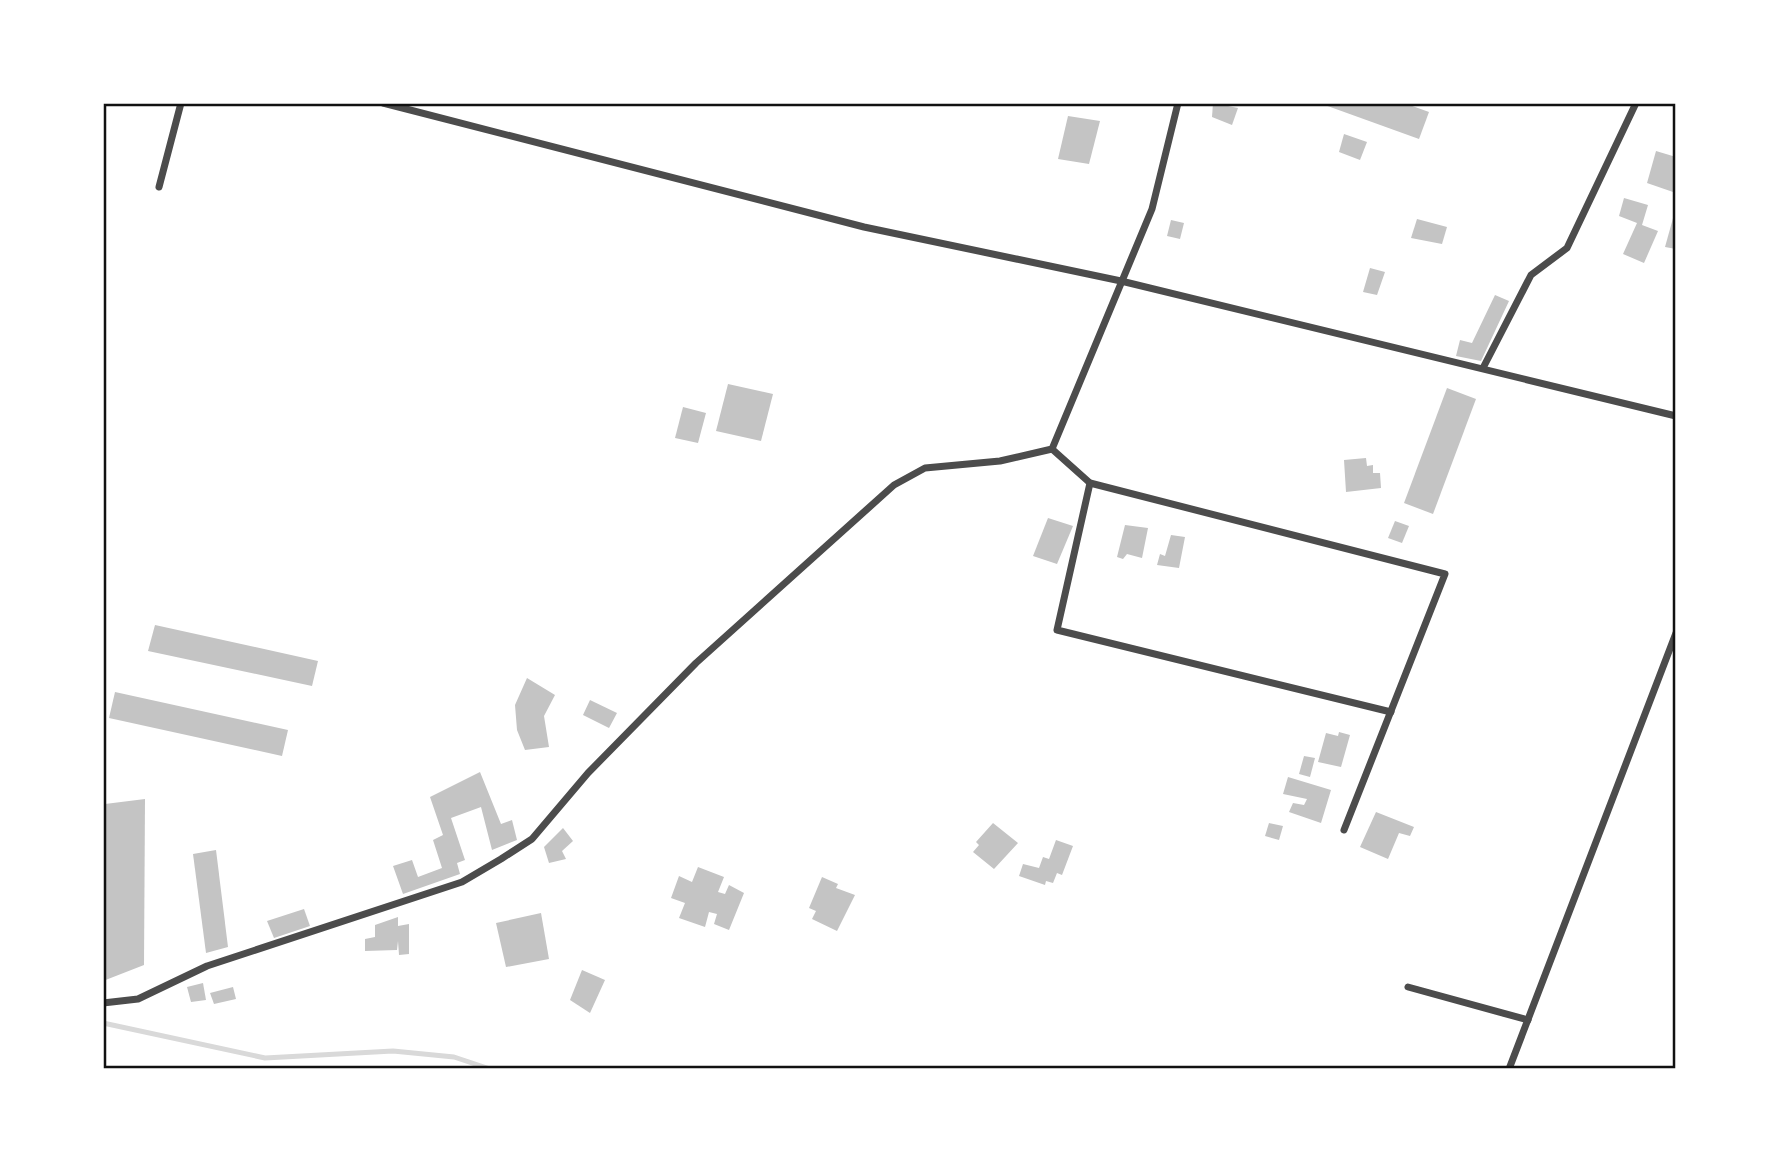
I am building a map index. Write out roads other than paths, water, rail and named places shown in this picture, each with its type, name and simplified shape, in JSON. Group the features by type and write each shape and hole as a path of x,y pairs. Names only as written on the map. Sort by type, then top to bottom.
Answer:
{"street":[{"path":"159,187 180,103"},
{"path":"383,103 864,227 1121,281 1676,416"},
{"path":"1052,450 1152,209 1178,103"},
{"path":"1483,368 1531,275 1567,247 1636,103"},
{"path":"1052,450 1090,483 1445,574 1344,830"},
{"path":"103,1003 138,999 207,966 462,881 501,859 531,839 588,773 696,663 894,485 925,468 1000,461 1052,450"},
{"path":"1090,483 1057,630 1391,712"},
{"path":"1509,1069 1676,633"},
{"path":"1409,988 1528,1020"}],"waterway":[{"path":"103,1023 265,1058 393,1051 454,1057 490,1069"}]}
